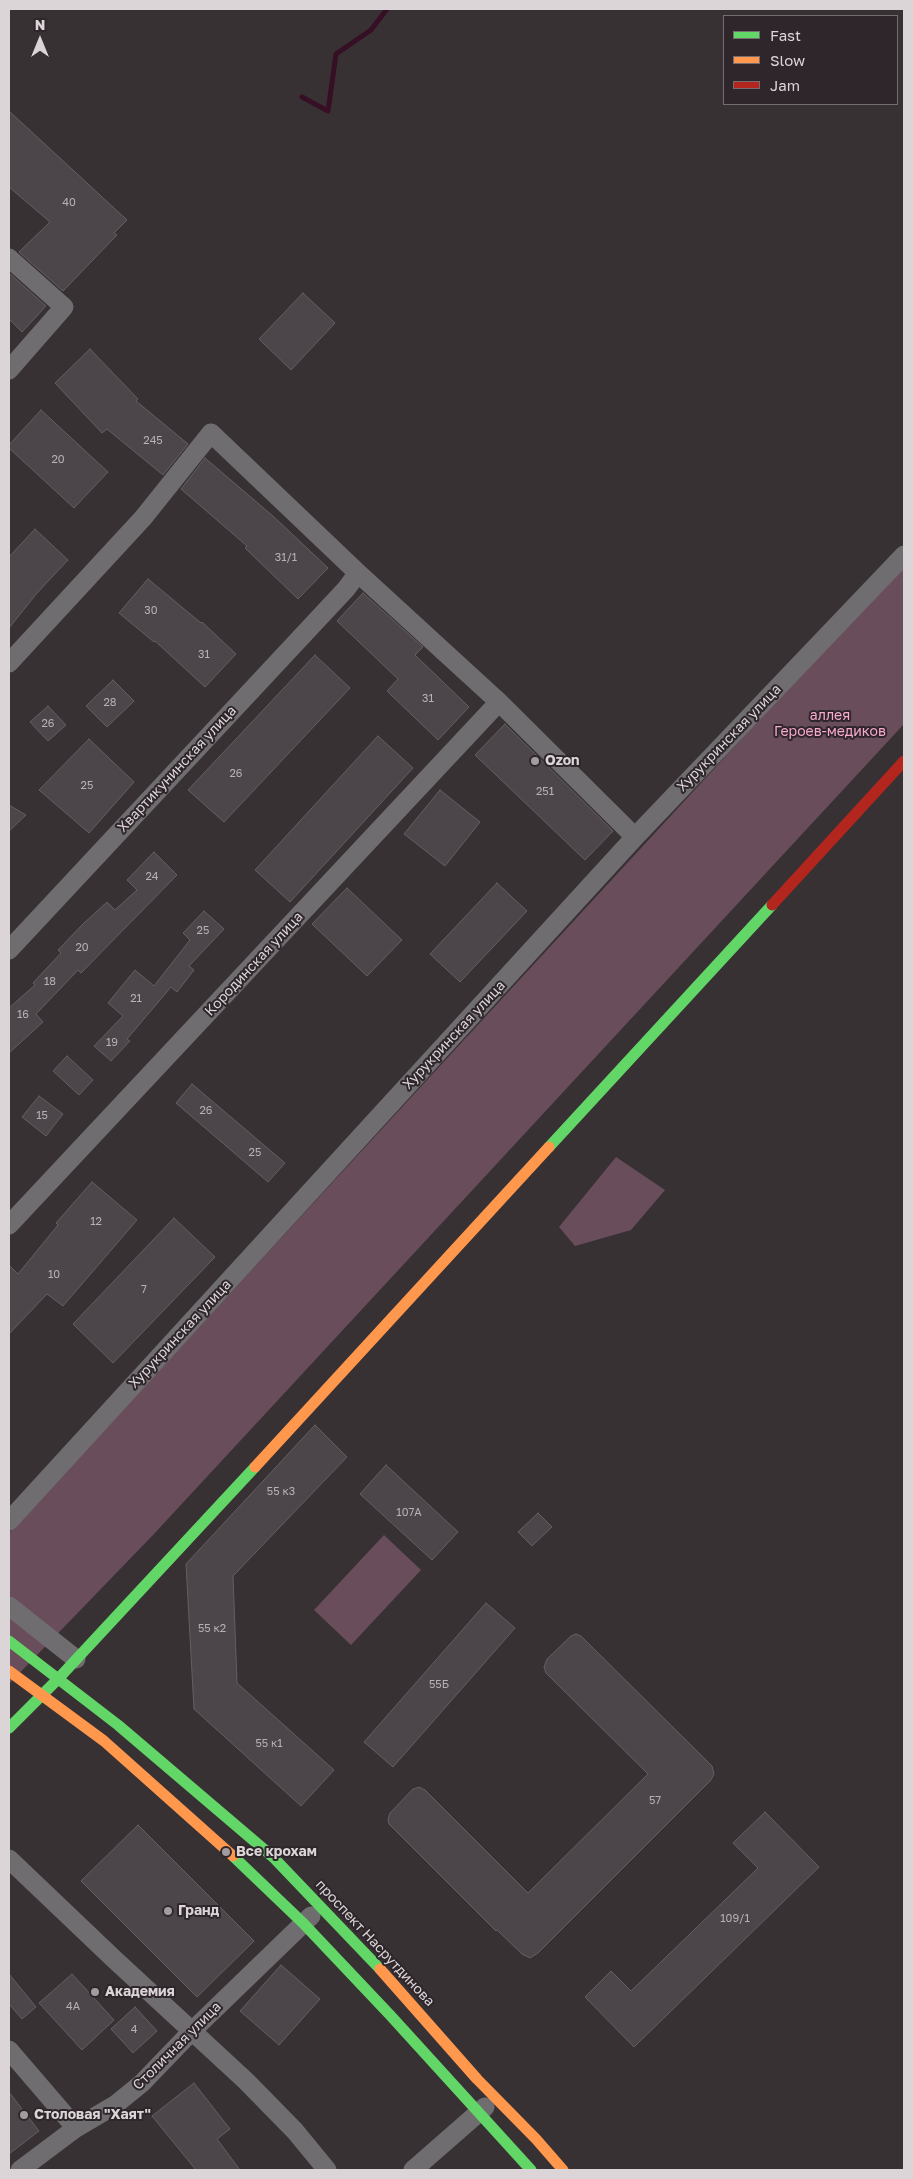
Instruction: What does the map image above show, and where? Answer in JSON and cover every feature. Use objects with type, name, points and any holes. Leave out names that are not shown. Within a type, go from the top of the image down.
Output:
[{"type":"main road","points":[[9,1728],[58,1679],[904,761]]},
{"type":"main road","name":"проспект Насрутдинова","points":[[9,1641],[118,1725],[273,1857],[407,1998],[494,2097],[536,2139],[563,2170]]},
{"type":"main road","points":[[9,1671],[40,1696],[104,1741],[254,1875],[303,1923],[390,2015],[478,2114],[531,2170]]},
{"type":"street","points":[[9,258],[64,307],[9,370]]},
{"type":"street","points":[[9,663],[143,518],[211,433],[358,573],[499,702],[635,837]]},
{"type":"street","name":"Хурукринская улица","points":[[9,1521],[635,837],[904,555]]},
{"type":"street","name":"Хвартикунинская улица","points":[[9,950],[346,589],[358,573]]},
{"type":"street","name":"Кородинская улица","points":[[9,1225],[499,702]]},
{"type":"street","points":[[9,1606],[76,1659]]},
{"type":"street","points":[[9,1859],[246,2081],[295,2131],[327,2170]]},
{"type":"street","name":"Столичная улица","points":[[20,2170],[76,2128],[115,2105],[142,2083],[192,2031],[303,1923],[322,1907]]},
{"type":"street","points":[[9,2050],[76,2128]]},
{"type":"street","points":[[413,2170],[478,2114],[494,2097]]},
{"type":"green space","name":"аллея Героев-медиков","points":[[904,563],[904,724],[153,1535],[9,1684],[9,1533]]},
{"type":"green space","points":[[616,1157],[665,1190],[631,1230],[575,1246],[559,1227]]},
{"type":"green space","points":[[384,1535],[421,1570],[351,1645],[314,1610]]},
{"type":"building","points":[[9,111],[127,220],[114,233],[117,235],[63,291],[19,252],[50,222],[9,187]]},
{"type":"building","points":[[9,273],[46,306],[22,332],[9,319]]},
{"type":"building","points":[[303,293],[335,323],[291,370],[259,339]]},
{"type":"building","points":[[90,349],[138,399],[136,401],[188,444],[163,475],[107,429],[102,433],[55,383]]},
{"type":"building","points":[[41,410],[108,472],[74,508],[9,448],[9,445]]},
{"type":"building","points":[[205,458],[274,517],[328,568],[298,599],[245,548],[247,546],[181,489]]},
{"type":"building","points":[[35,529],[68,560],[37,593],[9,628],[9,557]]},
{"type":"building","points":[[148,579],[202,622],[236,654],[205,687],[155,641],[119,613]]},
{"type":"building","points":[[363,593],[423,647],[415,655],[469,707],[438,740],[387,691],[398,679],[337,621]]},
{"type":"building","points":[[315,655],[350,688],[224,822],[188,790]]},
{"type":"building","points":[[113,680],[134,701],[107,727],[86,706]]},
{"type":"building","points":[[48,706],[66,725],[48,741],[30,722]]},
{"type":"building","points":[[505,724],[613,831],[585,860],[475,755]]},
{"type":"building","points":[[378,736],[413,768],[290,902],[255,870]]},
{"type":"building","points":[[89,739],[134,782],[89,833],[39,790]]},
{"type":"building","points":[[440,790],[480,822],[445,866],[404,834]]},
{"type":"building","points":[[9,805],[26,815],[9,831]]},
{"type":"building","points":[[154,852],[177,875],[81,973],[78,970],[36,1014],[43,1022],[9,1053],[9,1008],[35,985],[33,983],[61,953],[58,950],[83,924],[107,902],[115,910],[137,890],[127,880]]},
{"type":"building","points":[[497,883],[527,911],[460,982],[430,954]]},
{"type":"building","points":[[347,888],[402,940],[367,976],[312,924]]},
{"type":"building","points":[[204,911],[224,929],[189,966],[194,970],[177,992],[171,987],[127,1039],[130,1041],[111,1061],[94,1046],[123,1016],[108,1003],[135,970],[154,986],[190,940],[183,933]]},
{"type":"building","points":[[67,1056],[93,1080],[79,1095],[53,1071]]},
{"type":"building","points":[[192,1084],[285,1163],[268,1182],[176,1103]]},
{"type":"building","points":[[39,1096],[63,1114],[46,1136],[22,1117]]},
{"type":"building","points":[[92,1182],[137,1220],[63,1306],[47,1294],[9,1334],[9,1265],[18,1274],[58,1225],[56,1223]]},
{"type":"building","points":[[174,1218],[215,1257],[113,1363],[73,1324]]},
{"type":"building","points":[[315,1425],[347,1457],[233,1576],[237,1683],[334,1770],[301,1806],[194,1709],[186,1564]]},
{"type":"building","points":[[386,1465],[458,1532],[432,1560],[360,1494]]},
{"type":"building","points":[[538,1513],[552,1527],[532,1546],[518,1532]]},
{"type":"building","points":[[486,1603],[515,1628],[393,1767],[364,1742]]},
{"type":"building","points":[[576,1634],[581,1636],[712,1766],[714,1774],[711,1780],[538,1953],[530,1958],[522,1954],[496,1931],[389,1824],[388,1819],[390,1813],[413,1789],[419,1787],[425,1790],[528,1893],[648,1774],[546,1673],[544,1667],[547,1659],[571,1636]]},
{"type":"building","points":[[765,1812],[819,1867],[634,2047],[585,1997],[611,1971],[631,1991],[758,1868],[733,1843]]},
{"type":"building","points":[[138,1825],[254,1941],[197,1997],[81,1881]]},
{"type":"building","points":[[281,1965],[320,1999],[279,2045],[240,2011]]},
{"type":"building","points":[[9,1974],[36,2007],[22,2019],[9,2004]]},
{"type":"building","points":[[72,1974],[114,2020],[82,2050],[39,2003]]},
{"type":"building","points":[[135,2007],[157,2031],[133,2053],[111,2029]]},
{"type":"building","points":[[194,2083],[230,2129],[217,2139],[240,2170],[196,2170],[152,2116]]},
{"type":"building","points":[[9,2092],[39,2131],[9,2154]]},
{"type":"waterway","points":[[302,97],[328,111],[336,54],[371,30],[387,9]]},
{"type":"traffic: fast","points":[[549,1147],[772,905]]},
{"type":"traffic: fast","points":[[9,1728],[58,1679],[255,1467]]},
{"type":"traffic: fast","points":[[9,1641],[118,1725],[273,1857],[380,1969]]},
{"type":"traffic: fast","points":[[233,1856],[303,1923],[390,2015],[531,2170]]},
{"type":"traffic: slow","points":[[255,1467],[549,1147]]},
{"type":"traffic: slow","points":[[9,1671],[104,1741],[233,1856]]},
{"type":"traffic: slow","points":[[380,1969],[477,2079],[536,2139],[563,2170]]},
{"type":"traffic: jam","points":[[772,905],[904,761]]},
{"type":"place","name":"Ozon","points":[[535,761]]},
{"type":"place","name":"Все крохам","points":[[226,1852]]},
{"type":"place","name":"Гранд","points":[[168,1911]]},
{"type":"place","name":"Академия","points":[[95,1992]]},
{"type":"place","name":"Столовая \"Хаят\"","points":[[24,2115]]}]
